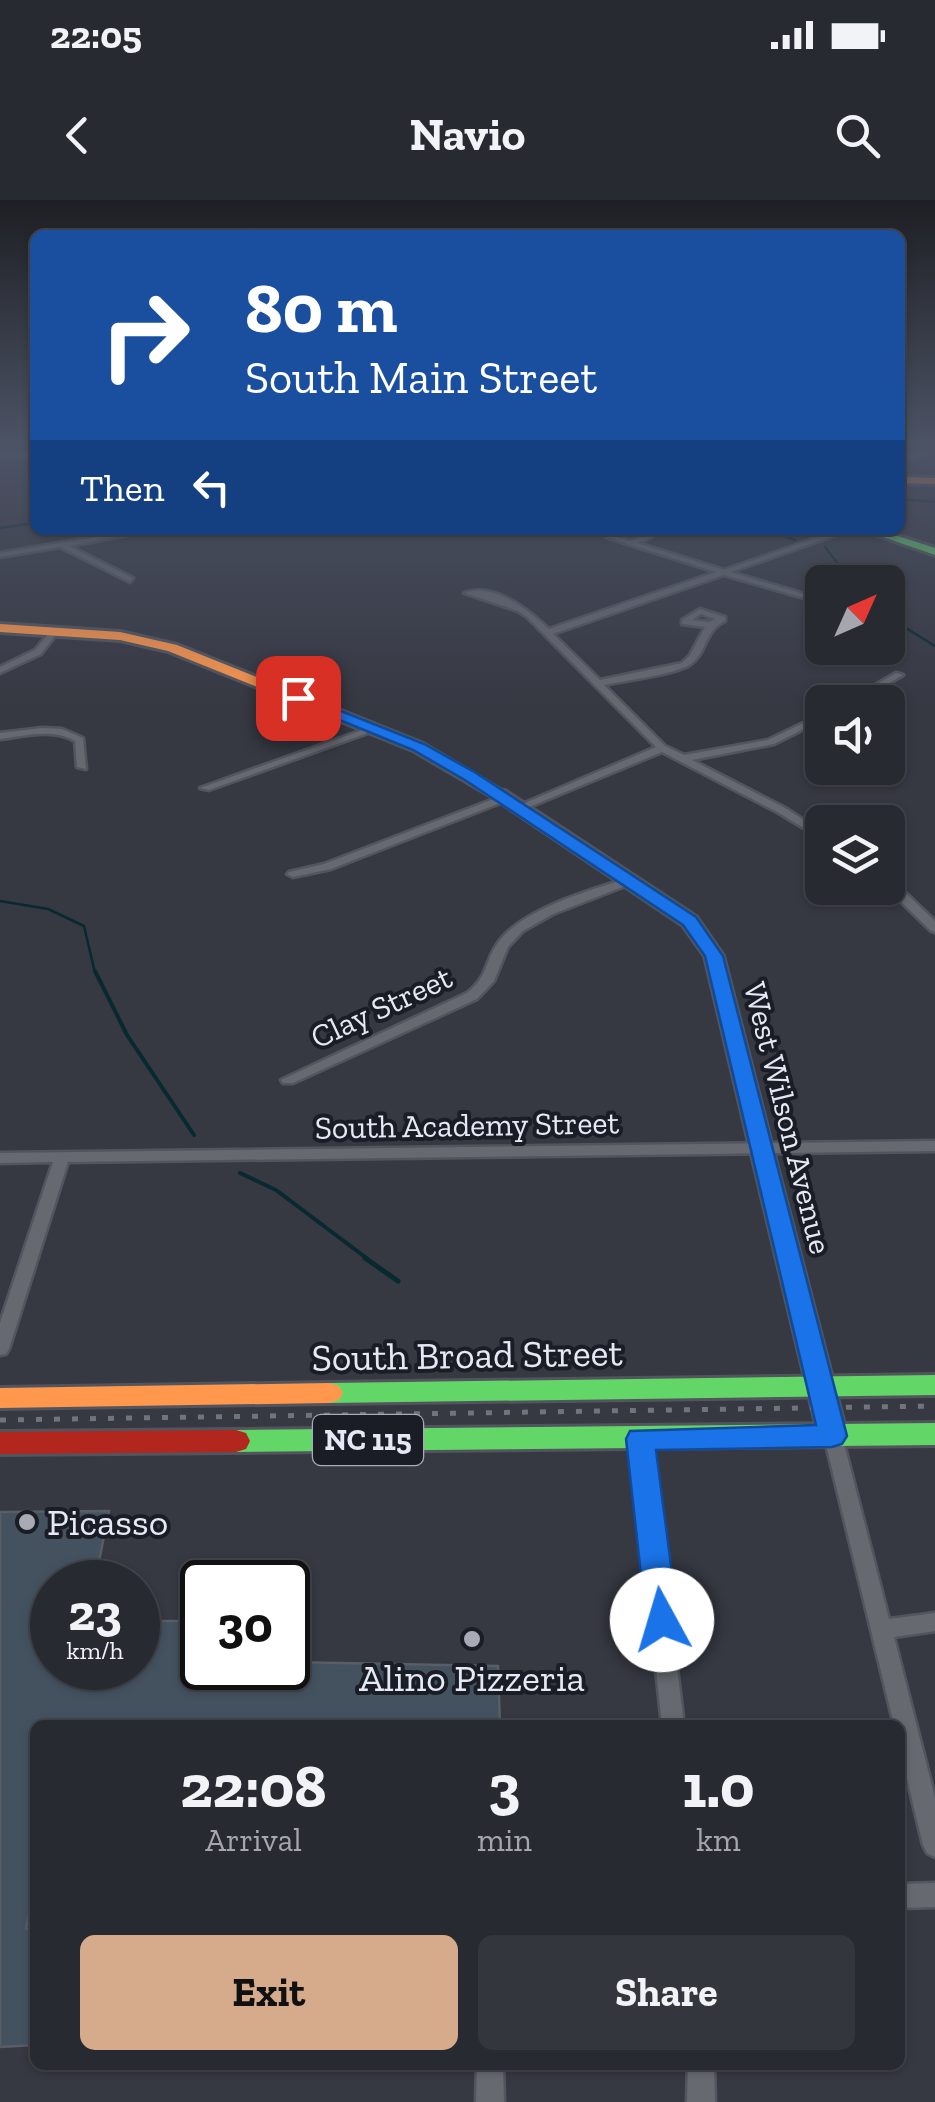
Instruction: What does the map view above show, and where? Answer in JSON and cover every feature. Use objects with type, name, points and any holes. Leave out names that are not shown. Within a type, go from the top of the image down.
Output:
[{"type":"street","points":[[0,555],[121,535]]},
{"type":"street","points":[[547,633],[832,535]]},
{"type":"street","points":[[883,535],[935,552]]},
{"type":"street","points":[[631,543],[800,596]]},
{"type":"street","points":[[62,545],[130,580]]},
{"type":"street","points":[[520,608],[468,593],[483,592],[520,608],[600,682],[662,748],[805,825]]},
{"type":"street","points":[[600,682],[685,665],[710,625]]},
{"type":"street","name":"West Wilson Avenue","points":[[0,628],[120,636],[172,648],[374,728],[448,763],[690,921],[714,956],[832,1436]]},
{"type":"street","points":[[0,670],[38,652],[54,631]]},
{"type":"street","points":[[882,685],[899,676]]},
{"type":"street","points":[[680,758],[772,742],[805,726]]},
{"type":"street","points":[[204,788],[374,728]]},
{"type":"street","points":[[0,736],[52,731],[71,734],[80,740],[82,767]]},
{"type":"street","points":[[294,874],[327,867],[662,748]]},
{"type":"street","name":"Clay Street","points":[[288,1080],[472,996],[491,981],[498,952],[519,928],[630,881]]},
{"type":"street","points":[[905,899],[935,928]]},
{"type":"street","name":"South Academy Street","points":[[0,1158],[935,1146]]},
{"type":"street","points":[[0,1349],[62,1158]]},
{"type":"street","name":"South Broad Street","points":[[0,1398],[935,1385]]},
{"type":"street","name":"NC 115","points":[[0,1443],[935,1434]]},
{"type":"street","points":[[832,1436],[882,1629],[925,1765],[935,1845]]},
{"type":"street","points":[[640,1439],[673,1720]]},
{"type":"street","points":[[882,1629],[935,1622]]},
{"type":"street","points":[[905,1896],[935,1896]]},
{"type":"street","points":[[490,2070],[490,2102]]},
{"type":"street","points":[[700,2070],[702,2102]]},
{"type":"building","points":[[109,1511],[99,1560],[30,1560],[30,1690],[160,1690],[160,1621],[180,1621],[180,1690],[310,1690],[310,1662],[498,1666],[500,1720],[30,1720],[30,1909],[26,1929],[30,1929],[30,2045],[0,2047],[0,1512]]},
{"type":"waterway","points":[[782,535],[795,540]]},
{"type":"waterway","points":[[825,547],[839,565]]},
{"type":"waterway","points":[[905,627],[935,646]]},
{"type":"waterway","points":[[0,901],[48,909],[84,926],[95,973]]},
{"type":"waterway","points":[[95,971],[127,1035],[194,1135]]},
{"type":"waterway","points":[[240,1173],[276,1190],[369,1260]]},
{"type":"waterway","points":[[365,1258],[398,1281]]},
{"type":"railway","points":[[0,1420],[935,1406]]},
{"type":"traffic: fast","points":[[883,535],[935,552]]},
{"type":"traffic: fast","points":[[329,1393],[935,1385]]},
{"type":"traffic: fast","points":[[236,1441],[935,1434]]},
{"type":"traffic: slow","points":[[0,628],[120,636],[172,648],[418,747],[499,794]]},
{"type":"traffic: slow","points":[[765,1163],[833,1436]]},
{"type":"traffic: slow","points":[[0,1398],[329,1393]]},
{"type":"traffic: jam","points":[[499,794],[690,921],[714,956],[765,1163]]},
{"type":"traffic: jam","points":[[0,1443],[236,1441]]},
{"type":"place","name":"Picasso","points":[[27,1522]]},
{"type":"place","name":"Alino Pizzeria","points":[[472,1639]]},
{"type":"route","points":[[298,698],[418,747],[470,776],[690,921],[714,956],[832,1436],[640,1439],[662,1620]]}]
